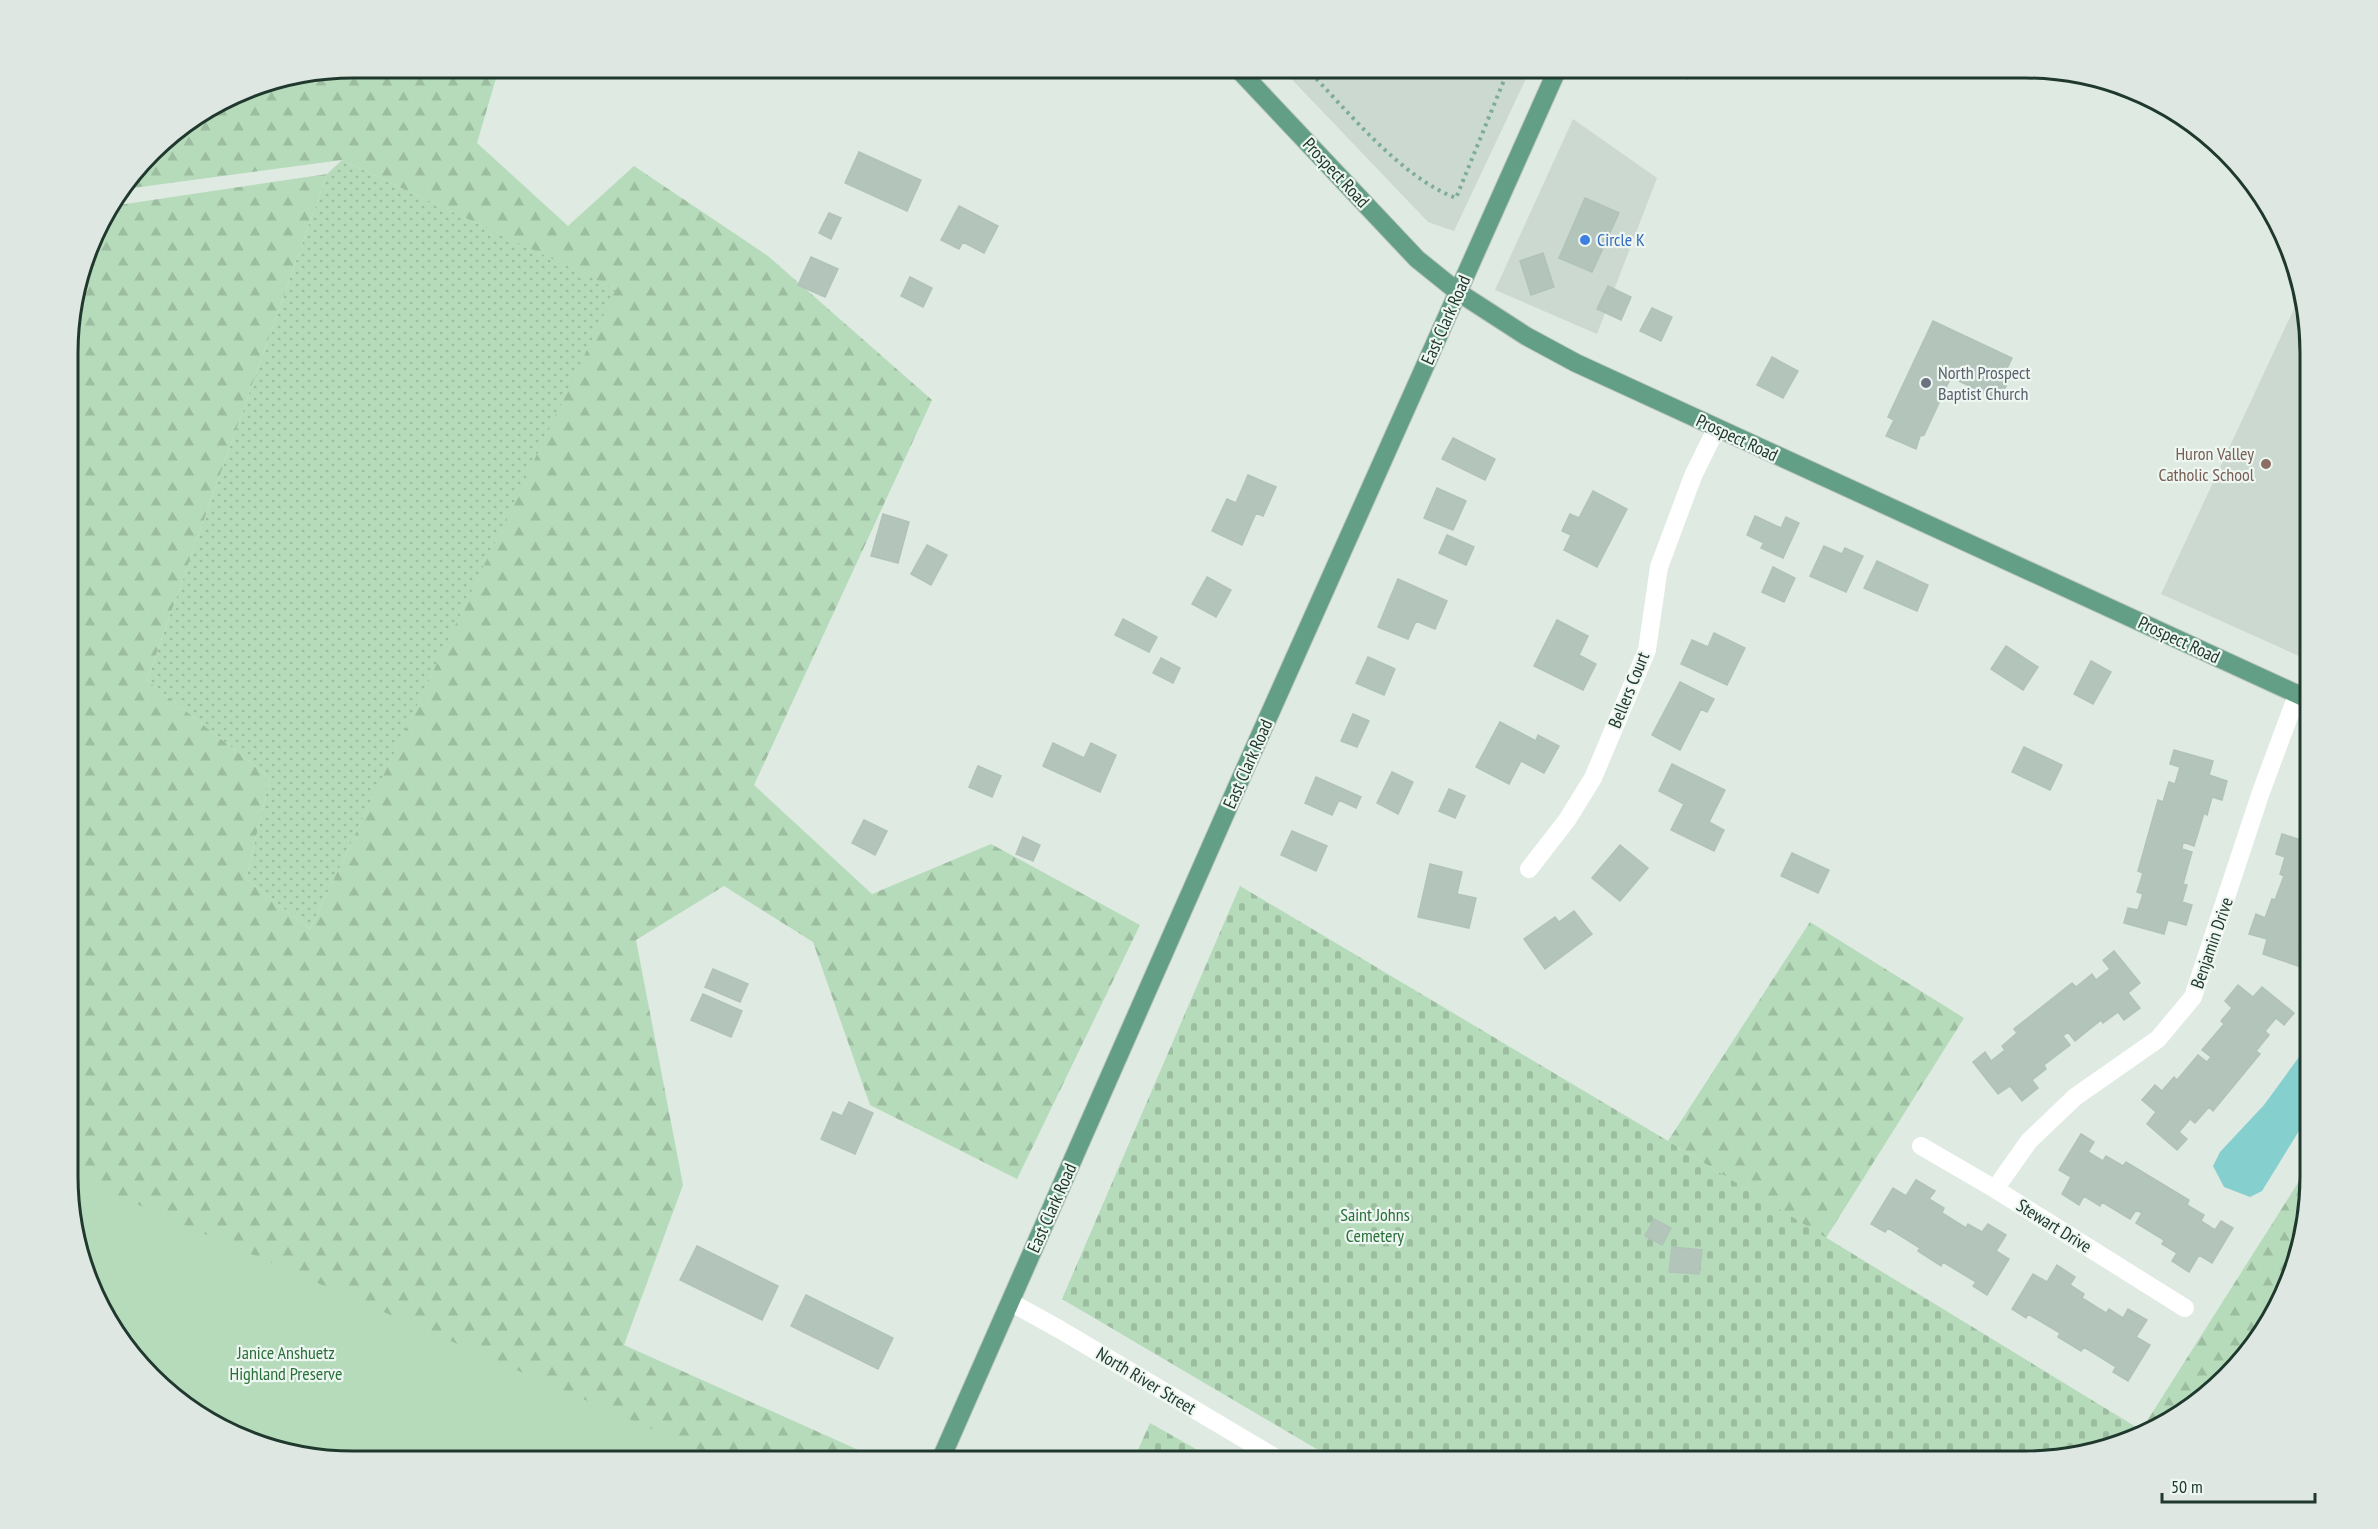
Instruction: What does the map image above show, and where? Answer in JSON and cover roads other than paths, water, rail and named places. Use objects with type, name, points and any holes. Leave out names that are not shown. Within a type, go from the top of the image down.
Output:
[{"type":"main road","name":"Prospect Road","points":[[1246,78],[1417,258],[1458,292],[1526,336],[1576,363],[1716,429],[2300,696]]},
{"type":"main road","name":"East Clark Road","points":[[944,1451],[1554,78]]},
{"type":"street","name":"Bellers Court","points":[[1529,869],[1567,820],[1593,778],[1647,650],[1659,567],[1693,476],[1716,429]]},
{"type":"street","name":"Benjamin Drive","points":[[1995,1189],[2029,1141],[2075,1097],[2158,1039],[2193,997],[2261,792],[2300,707]]},
{"type":"street","name":"Stewart Drive","points":[[1922,1146],[2185,1308]]},
{"type":"street","name":"North River Street","points":[[1010,1302],[1264,1451]]},
{"type":"water","points":[[2300,1056],[2300,1129],[2262,1191],[2250,1197],[2224,1187],[2213,1166],[2220,1152],[2264,1105]]},
{"type":"place","name":"Circle K","points":[[1585,240]]},
{"type":"place","name":"North Prospect Baptist Church","points":[[1926,383]]},
{"type":"place","name":"Huron Valley Catholic School","points":[[2266,464]]},
{"type":"park label","name":"Saint Johns Cemetery","points":[[1375,1225]]},
{"type":"park label","name":"Janice Anshuetz Highland Preserve","points":[[286,1363]]}]
